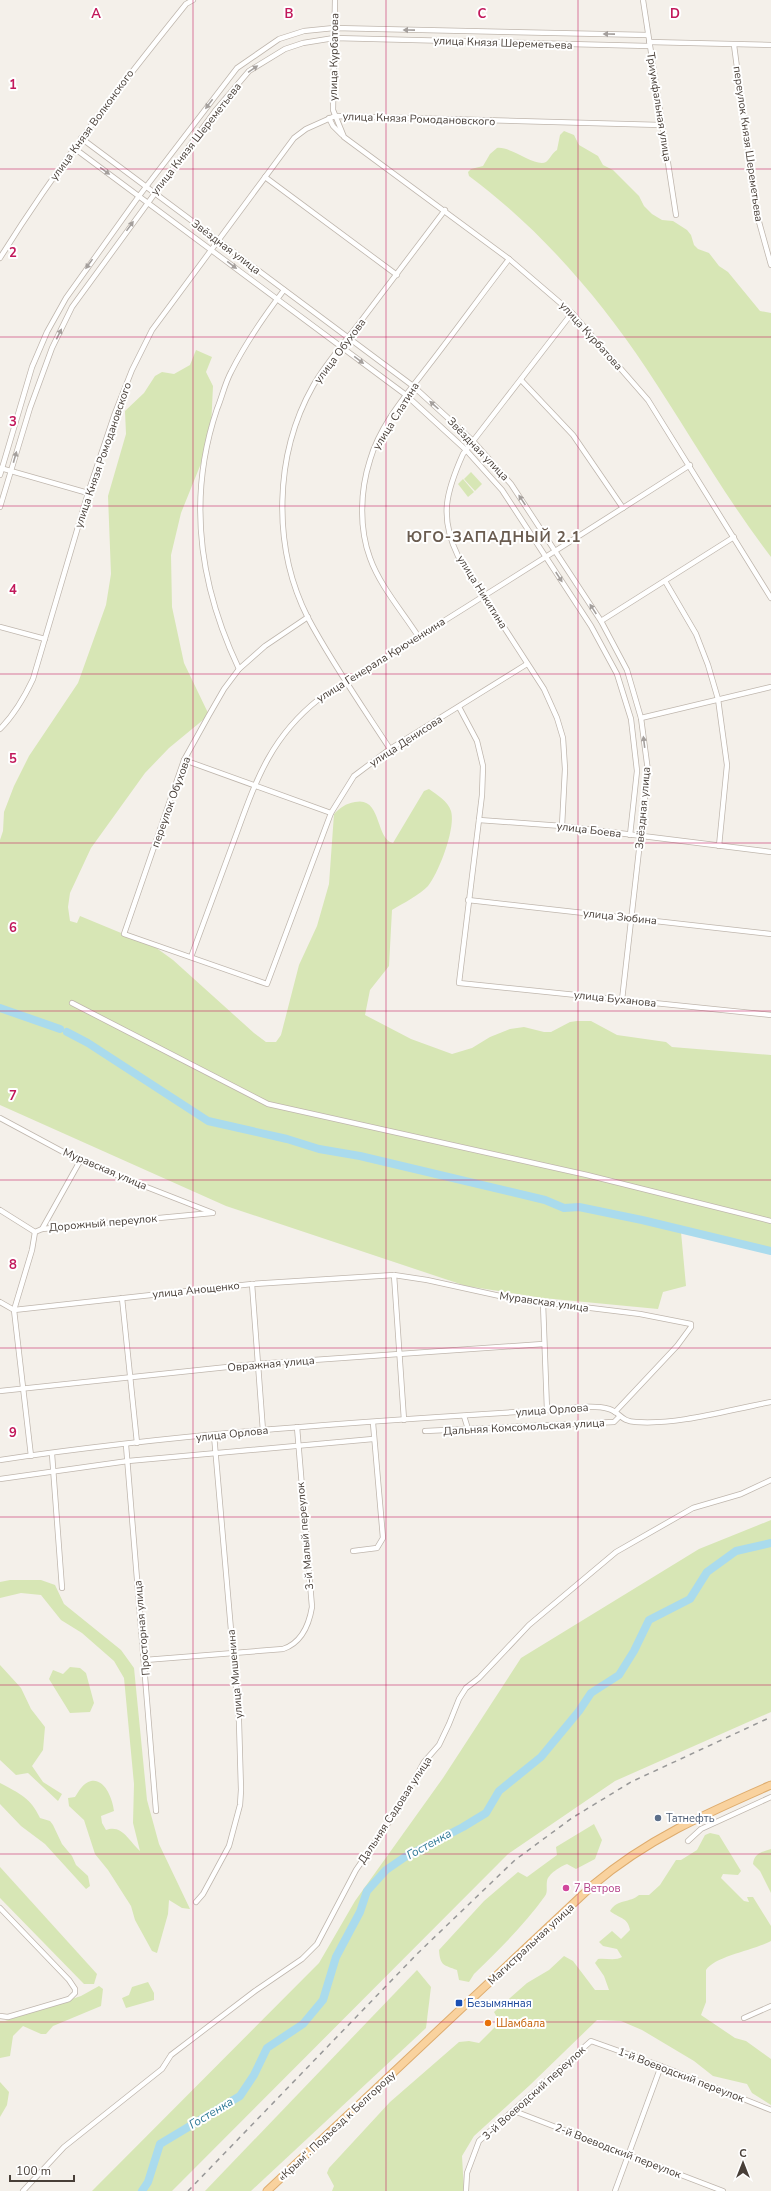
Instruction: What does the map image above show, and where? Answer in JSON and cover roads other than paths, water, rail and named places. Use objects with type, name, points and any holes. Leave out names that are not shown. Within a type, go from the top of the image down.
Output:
[{"type":"main road","name":"Магистральная улица","points":[[406,2061],[604,1876],[645,1845],[704,1815],[771,1785]]},
{"type":"main road","name":"«Крым“. Подъезд к Белгороду","points":[[267,2191],[406,2061]]},
{"type":"street","name":"улица Князя Волконского","points":[[0,258],[28,213],[130,72],[186,4],[193,0]]},
{"type":"street","name":"улица Курбатова","points":[[335,0],[333,99],[335,116],[344,137]]},
{"type":"street","name":"Триумфальная улица","points":[[643,0],[661,125],[676,214]]},
{"type":"street","name":"улица Князя Шереметьева","points":[[0,476],[32,367],[47,332],[66,298],[139,196],[236,68],[280,39],[304,31],[334,28],[648,35]]},
{"type":"street","name":"улица Князя Шереметьева","points":[[0,507],[30,408],[49,356],[72,307],[154,192],[215,111],[250,71],[285,49],[303,43],[334,38],[771,45]]},
{"type":"street","name":"переулок Князя Шереметьева","points":[[734,45],[756,211],[771,265]]},
{"type":"street","name":"улица Князя Ромодановского","points":[[0,729],[12,717],[24,698],[33,679],[88,493],[115,413],[152,330],[294,138],[306,129],[335,116],[661,125]]},
{"type":"street","name":"улица Курбатова","points":[[329,118],[333,126],[344,137],[445,210],[509,259],[572,313],[648,400],[690,465],[771,598]]},
{"type":"street","name":"Звёздная улица","points":[[81,138],[413,386],[473,440],[511,484],[600,621],[627,670],[641,718],[648,771],[622,1000]]},
{"type":"street","name":"Звёздная улица","points":[[74,148],[406,395],[466,450],[502,490],[546,556],[602,647],[616,674],[630,714],[637,771],[630,835]]},
{"type":"street","points":[[265,177],[397,275]]},
{"type":"street","name":"улица Обухова","points":[[390,749],[346,681],[308,617],[294,582],[282,522],[282,496],[286,457],[296,426],[313,386],[445,210]]},
{"type":"street","name":"улица Слатина","points":[[418,636],[382,581],[370,559],[364,534],[362,507],[364,488],[370,460],[378,440],[406,395],[509,259]]},
{"type":"street","points":[[239,669],[225,640],[202,554],[199,513],[204,456],[211,428],[230,373],[284,290]]},
{"type":"street","name":"улица Никитина","points":[[562,826],[566,769],[563,738],[544,689],[458,556],[447,532],[446,518],[449,494],[454,474],[466,450],[572,313]]},
{"type":"street","points":[[521,380],[573,435],[624,508]]},
{"type":"street","name":"улица Генерала Крюченкина","points":[[191,957],[255,785],[268,755],[286,730],[304,711],[319,698],[484,597],[555,550],[624,508],[690,465]]},
{"type":"street","points":[[1,469],[88,493]]},
{"type":"street","points":[[600,621],[734,537]]},
{"type":"street","points":[[665,581],[696,634],[708,665],[718,699],[727,765],[719,846]]},
{"type":"street","name":"переулок Обухова","points":[[191,957],[124,934],[184,760],[224,689],[239,669],[265,646],[308,617]]},
{"type":"street","points":[[0,627],[45,639]]},
{"type":"street","name":"улица Денисова","points":[[191,957],[267,984],[331,813],[354,776],[390,749],[527,664]]},
{"type":"street","points":[[641,718],[771,687]]},
{"type":"street","points":[[459,707],[477,741],[483,766],[479,820],[468,900]]},
{"type":"street","points":[[184,760],[331,813]]},
{"type":"street","name":"улица Боева","points":[[479,820],[562,826],[771,852]]},
{"type":"street","name":"улица Зюбина","points":[[468,900],[771,934]]},
{"type":"street","name":"улица Буханова","points":[[468,900],[459,983],[771,1015]]},
{"type":"street","points":[[72,1003],[268,1104],[587,1175],[771,1221]]},
{"type":"street","name":"Муравская улица","points":[[0,1118],[80,1161],[213,1213]]},
{"type":"street","points":[[42,1229],[80,1161]]},
{"type":"street","name":"Дорожный переулок","points":[[0,1210],[35,1232],[42,1229],[213,1213]]},
{"type":"street","points":[[31,1456],[14,1310],[32,1250],[35,1232]]},
{"type":"street","points":[[394,1275],[404,1420]]},
{"type":"street","name":"Муравская улица","points":[[394,1275],[543,1303],[640,1314],[688,1323],[691,1327],[677,1346],[615,1412]]},
{"type":"street","name":"улица Анощенко","points":[[14,1310],[252,1284],[394,1275]]},
{"type":"street","points":[[252,1284],[256,1364],[263,1431]]},
{"type":"street","points":[[122,1298],[137,1443]]},
{"type":"street","points":[[0,1302],[14,1310]]},
{"type":"street","points":[[543,1303],[543,1344],[547,1410]]},
{"type":"street","name":"Овражная улица","points":[[0,1391],[256,1364],[543,1344]]},
{"type":"street","points":[[615,1412],[628,1422],[660,1422],[678,1420],[771,1402]]},
{"type":"street","name":"улица Орлова","points":[[0,1460],[137,1443],[298,1427],[599,1407],[615,1412]]},
{"type":"street","points":[[464,1416],[468,1429]]},
{"type":"street","name":"Дальняя Комсомольская улица","points":[[426,1431],[614,1422],[619,1416]]},
{"type":"street","points":[[353,1551],[373,1550],[382,1542],[373,1439],[373,1423]]},
{"type":"street","name":"3-й Малый переулок","points":[[232,1654],[283,1649],[297,1642],[308,1620],[312,1607],[298,1445],[298,1427]]},
{"type":"street","name":"улица Мишенина","points":[[196,1902],[203,1894],[225,1856],[240,1805],[240,1744],[214,1435]]},
{"type":"street","name":"улица Орлова","points":[[0,1479],[54,1470],[128,1461],[373,1439]]},
{"type":"street","name":"Просторная улица","points":[[126,1445],[145,1660],[156,1811]]},
{"type":"street","points":[[52,1454],[62,1588]]},
{"type":"street","name":"Дальняя Садовая улица","points":[[23,2191],[64,2147],[162,2069],[171,2055],[255,1991],[302,1959],[317,1944],[356,1870],[400,1806],[424,1762],[439,1745],[449,1724],[458,1699],[466,1688],[479,1678],[534,1620],[616,1552],[693,1508],[741,1494],[771,1480]]},
{"type":"street","points":[[145,1660],[232,1654]]},
{"type":"street","points":[[688,1842],[701,1829],[771,1797]]},
{"type":"street","points":[[0,1908],[69,1980],[75,1989],[75,1993],[69,1999],[8,2017],[0,2016]]},
{"type":"street","points":[[744,2018],[771,2006]]},
{"type":"street","name":"1-й Воеводский переулок","points":[[591,2041],[661,2066],[771,2110]]},
{"type":"street","name":"3-й Воеводский переулок","points":[[466,2191],[467,2173],[479,2141],[591,2041]]},
{"type":"street","points":[[615,2191],[661,2066]]},
{"type":"street","name":"2-й Воеводский переулок","points":[[514,2110],[628,2156],[723,2191]]},
{"type":"waterway","points":[[0,1008],[60,1029]]},
{"type":"waterway","points":[[67,1032],[88,1043],[208,1121],[287,1139],[319,1149],[360,1156],[545,1200],[564,1208],[579,1207],[642,1220],[771,1251]]},
{"type":"waterway","name":"Гостенка","points":[[142,2191],[148,2182],[160,2144],[240,2096],[254,2075],[267,2048],[303,2024],[323,2000],[336,1957],[360,1912],[367,1891],[386,1870],[405,1857],[463,1827],[486,1813],[499,1791],[541,1757],[579,1711],[591,1693],[619,1675],[634,1651],[649,1620],[690,1599],[707,1572],[736,1551],[771,1543]]},
{"type":"railway","points":[[188,2191],[418,1953],[515,1860],[572,1818],[631,1782],[771,1717]]},
{"type":"place","name":"Татнефть","points":[[658,1818]]},
{"type":"place","name":"7 Ветров","points":[[566,1888]]},
{"type":"place","name":"Безымянная","points":[[459,2003]]},
{"type":"place","name":"Шамбала","points":[[488,2023]]},
{"type":"district","name":"ЮГО-ЗАПАДНЫЙ 2.1","points":[[494,537]]}]
